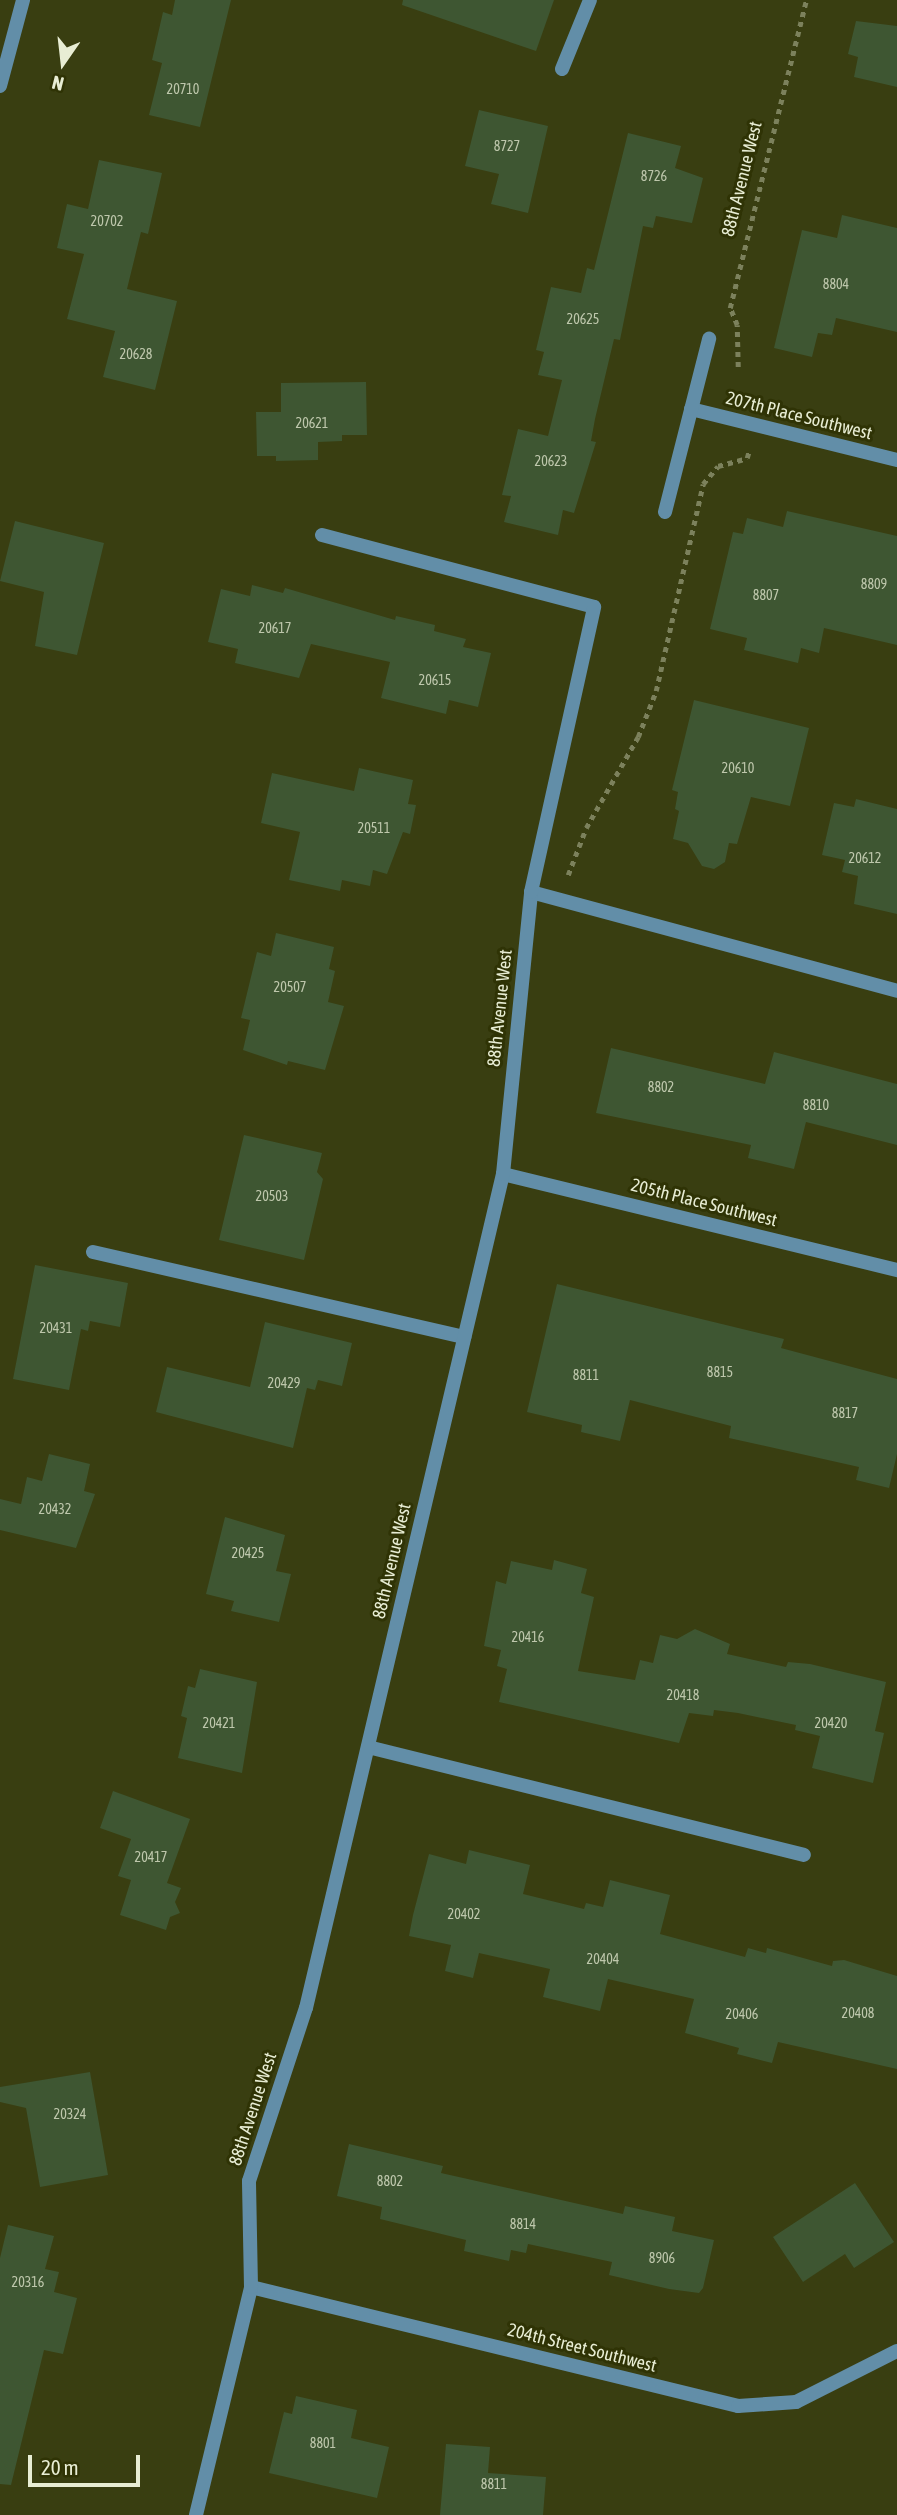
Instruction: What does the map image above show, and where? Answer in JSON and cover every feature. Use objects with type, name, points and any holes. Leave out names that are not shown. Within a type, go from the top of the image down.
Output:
[{"type":"street","points":[[0,86],[23,0]]},
{"type":"street","points":[[562,69],[590,0]]},
{"type":"street","points":[[665,512],[709,339]]},
{"type":"street","name":"207th Place Southwest","points":[[691,410],[897,460]]},
{"type":"street","name":"88th Avenue West","points":[[196,2515],[251,2287],[249,2181],[306,2008],[503,1174],[531,892],[594,607],[322,535]]},
{"type":"street","points":[[531,892],[897,991]]},
{"type":"street","name":"205th Place Southwest","points":[[503,1174],[897,1270]]},
{"type":"street","points":[[93,1252],[464,1337]]},
{"type":"street","points":[[368,1747],[804,1855]]},
{"type":"street","name":"204th Street Southwest","points":[[251,2287],[738,2406],[796,2402],[897,2351]]},
{"type":"path","name":"88th Avenue West","points":[[738,367],[737,325],[730,308],[806,0]]},
{"type":"path","points":[[567,876],[586,828],[638,737],[656,691],[703,484],[718,466],[747,457],[749,452]]},
{"type":"building","points":[[175,0],[231,0],[200,127],[149,115],[162,63],[152,60],[163,12],[172,15]]},
{"type":"building","points":[[403,0],[554,0],[536,51],[402,5]]},
{"type":"building","points":[[856,21],[897,26],[897,87],[854,77],[858,57],[848,54]]},
{"type":"building","points":[[479,110],[548,126],[528,213],[491,204],[499,174],[465,166]]},
{"type":"building","points":[[628,133],[681,146],[675,168],[703,178],[692,223],[656,216],[653,228],[643,226],[620,340],[614,339],[595,419],[591,441],[596,442],[574,513],[563,510],[558,535],[504,522],[511,496],[502,495],[518,429],[548,436],[562,380],[538,375],[544,352],[536,350],[551,287],[581,293],[587,268],[594,270]]},
{"type":"building","points":[[99,160],[162,173],[148,234],[141,232],[127,289],[177,301],[155,390],[103,377],[115,331],[67,319],[84,254],[57,248],[67,204],[88,209]]},
{"type":"building","points":[[842,215],[897,228],[897,332],[836,318],[832,335],[818,333],[812,357],[774,348],[802,230],[837,238]]},
{"type":"building","points":[[366,382],[367,435],[342,435],[342,441],[318,442],[318,460],[276,461],[276,456],[257,456],[256,412],[281,412],[281,383]]},
{"type":"building","points":[[787,511],[897,536],[897,645],[824,628],[819,653],[801,648],[798,663],[744,650],[747,638],[710,629],[733,532],[743,534],[747,518],[783,527]]},
{"type":"building","points":[[15,521],[104,543],[77,655],[35,646],[44,592],[0,581]]},
{"type":"building","points":[[252,585],[283,593],[285,588],[395,620],[396,616],[435,625],[434,631],[466,639],[463,647],[491,653],[478,707],[449,700],[446,714],[381,698],[390,662],[311,644],[299,678],[235,663],[238,649],[208,642],[221,589],[250,596]]},
{"type":"building","points":[[694,700],[809,728],[790,806],[751,797],[737,844],[729,843],[725,862],[714,869],[702,866],[688,843],[673,839],[679,811],[675,809],[678,792],[672,790]]},
{"type":"building","points":[[359,768],[413,780],[408,804],[416,805],[410,834],[403,832],[387,874],[373,870],[370,886],[342,880],[340,891],[289,880],[300,832],[261,823],[272,773],[354,791]]},
{"type":"building","points":[[856,799],[897,809],[897,914],[854,904],[858,876],[842,872],[845,860],[822,855],[834,803],[854,807]]},
{"type":"building","points":[[276,933],[334,947],[329,969],[335,971],[328,1002],[344,1006],[325,1070],[288,1061],[287,1065],[243,1050],[250,1020],[241,1018],[257,952],[271,956]]},
{"type":"building","points":[[611,1048],[765,1084],[774,1052],[897,1084],[897,1145],[806,1122],[794,1169],[748,1158],[751,1145],[596,1113]]},
{"type":"building","points":[[244,1135],[322,1153],[317,1172],[323,1179],[304,1260],[219,1240]]},
{"type":"building","points":[[35,1265],[128,1283],[120,1327],[90,1321],[88,1331],[81,1329],[69,1390],[13,1379]]},
{"type":"building","points":[[557,1284],[784,1339],[781,1348],[897,1379],[897,1454],[889,1488],[856,1480],[859,1467],[729,1438],[731,1426],[630,1400],[620,1441],[581,1432],[582,1425],[527,1412]]},
{"type":"building","points":[[265,1322],[352,1343],[342,1386],[318,1380],[315,1390],[307,1388],[293,1448],[156,1412],[167,1367],[250,1387]]},
{"type":"building","points":[[49,1454],[90,1464],[84,1491],[95,1494],[76,1548],[0,1530],[0,1499],[21,1504],[27,1477],[42,1481]]},
{"type":"building","points":[[225,1517],[285,1535],[276,1571],[291,1574],[279,1622],[231,1611],[234,1601],[206,1594]]},
{"type":"building","points":[[554,1560],[587,1569],[581,1593],[594,1597],[578,1671],[635,1680],[640,1660],[653,1663],[660,1635],[677,1639],[695,1629],[730,1644],[727,1654],[786,1667],[788,1662],[810,1664],[886,1682],[875,1731],[884,1733],[873,1783],[812,1768],[820,1736],[795,1730],[796,1725],[714,1710],[713,1716],[689,1713],[679,1743],[499,1702],[507,1669],[497,1666],[501,1650],[484,1646],[496,1581],[506,1584],[511,1561],[552,1570]]},
{"type":"building","points":[[200,1669],[257,1682],[242,1773],[178,1758],[187,1718],[181,1716],[188,1686],[195,1688]]},
{"type":"building","points":[[113,1791],[190,1819],[167,1883],[181,1888],[175,1902],[180,1913],[170,1917],[166,1930],[120,1915],[131,1880],[118,1876],[131,1839],[100,1828]]},
{"type":"building","points":[[469,1850],[530,1865],[523,1894],[584,1909],[586,1903],[603,1907],[610,1880],[670,1895],[660,1934],[745,1957],[748,1948],[766,1953],[767,1948],[832,1966],[833,1961],[844,1960],[897,1976],[897,2069],[778,2042],[772,2063],[737,2054],[739,2048],[685,2033],[694,1999],[608,1979],[600,2011],[543,1997],[550,1969],[479,1953],[473,1978],[445,1971],[451,1945],[409,1936],[413,1915],[429,1854],[466,1864]]},
{"type":"building","points":[[90,2072],[108,2175],[40,2187],[26,2108],[0,2102],[0,2087]]},
{"type":"building","points":[[349,2144],[443,2166],[441,2173],[623,2214],[625,2206],[675,2217],[672,2231],[714,2240],[703,2288],[699,2293],[669,2289],[609,2275],[612,2262],[528,2244],[526,2253],[511,2250],[509,2261],[464,2251],[466,2240],[380,2219],[382,2207],[337,2196]]},
{"type":"building","points":[[855,2183],[894,2242],[854,2268],[845,2254],[803,2282],[773,2237]]},
{"type":"building","points":[[8,2225],[54,2236],[45,2269],[59,2272],[54,2292],[77,2298],[63,2354],[44,2350],[11,2485],[0,2484],[0,2258]]},
{"type":"building","points":[[296,2396],[357,2410],[351,2438],[389,2447],[377,2498],[269,2473],[284,2412],[292,2414]]},
{"type":"building","points":[[446,2444],[490,2447],[488,2473],[546,2477],[543,2515],[440,2515]]}]
